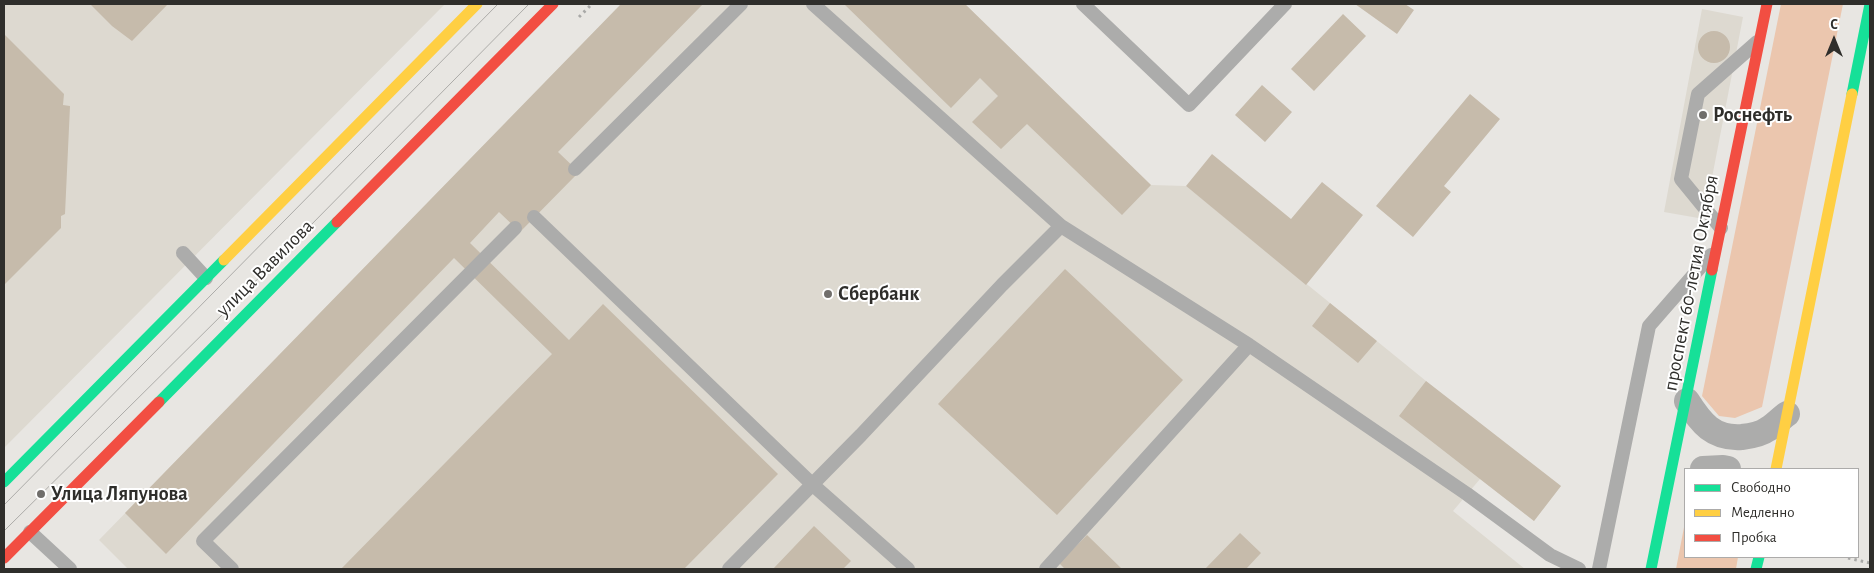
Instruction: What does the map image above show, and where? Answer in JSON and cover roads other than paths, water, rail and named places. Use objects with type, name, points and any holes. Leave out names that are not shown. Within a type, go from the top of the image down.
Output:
[{"type":"main road","name":"улица Вавилова","points":[[4,482],[477,4]]},
{"type":"main road","name":"улица Вавилова","points":[[4,558],[553,4]]},
{"type":"main road","name":"проспект 60-летия Октября","points":[[1651,569],[1676,481],[1686,400],[1767,4]]},
{"type":"main road","points":[[1776,468],[1868,22],[1870,4]]},
{"type":"street","points":[[1686,400],[1698,418],[1713,432],[1730,438],[1750,436],[1768,429],[1787,414]]},
{"type":"lane","points":[[576,168],[741,4]]},
{"type":"lane","points":[[813,4],[1061,226],[1249,345],[1467,494],[1550,555],[1579,569]]},
{"type":"lane","points":[[1083,4],[1188,105],[1285,4]]},
{"type":"lane","points":[[1722,229],[1681,179],[1698,94],[1760,40]]},
{"type":"lane","points":[[534,217],[813,485],[908,569]]},
{"type":"lane","points":[[729,569],[813,485],[1002,285],[1061,226]]},
{"type":"lane","points":[[232,569],[203,541],[516,228]]},
{"type":"lane","points":[[1599,569],[1649,326],[1718,247]]},
{"type":"lane","points":[[183,253],[206,278]]},
{"type":"lane","points":[[1046,569],[1249,345]]},
{"type":"lane","points":[[30,532],[70,569]]},
{"type":"tram line","points":[[4,505],[498,4]]},
{"type":"tram line","points":[[4,531],[233,304],[529,4]]},
{"type":"place","name":"Роснефть","points":[[1703,115]]},
{"type":"place","name":"Сбербанк","points":[[828,294]]},
{"type":"place","name":"Улица Ляпунова","points":[[41,494]]}]
